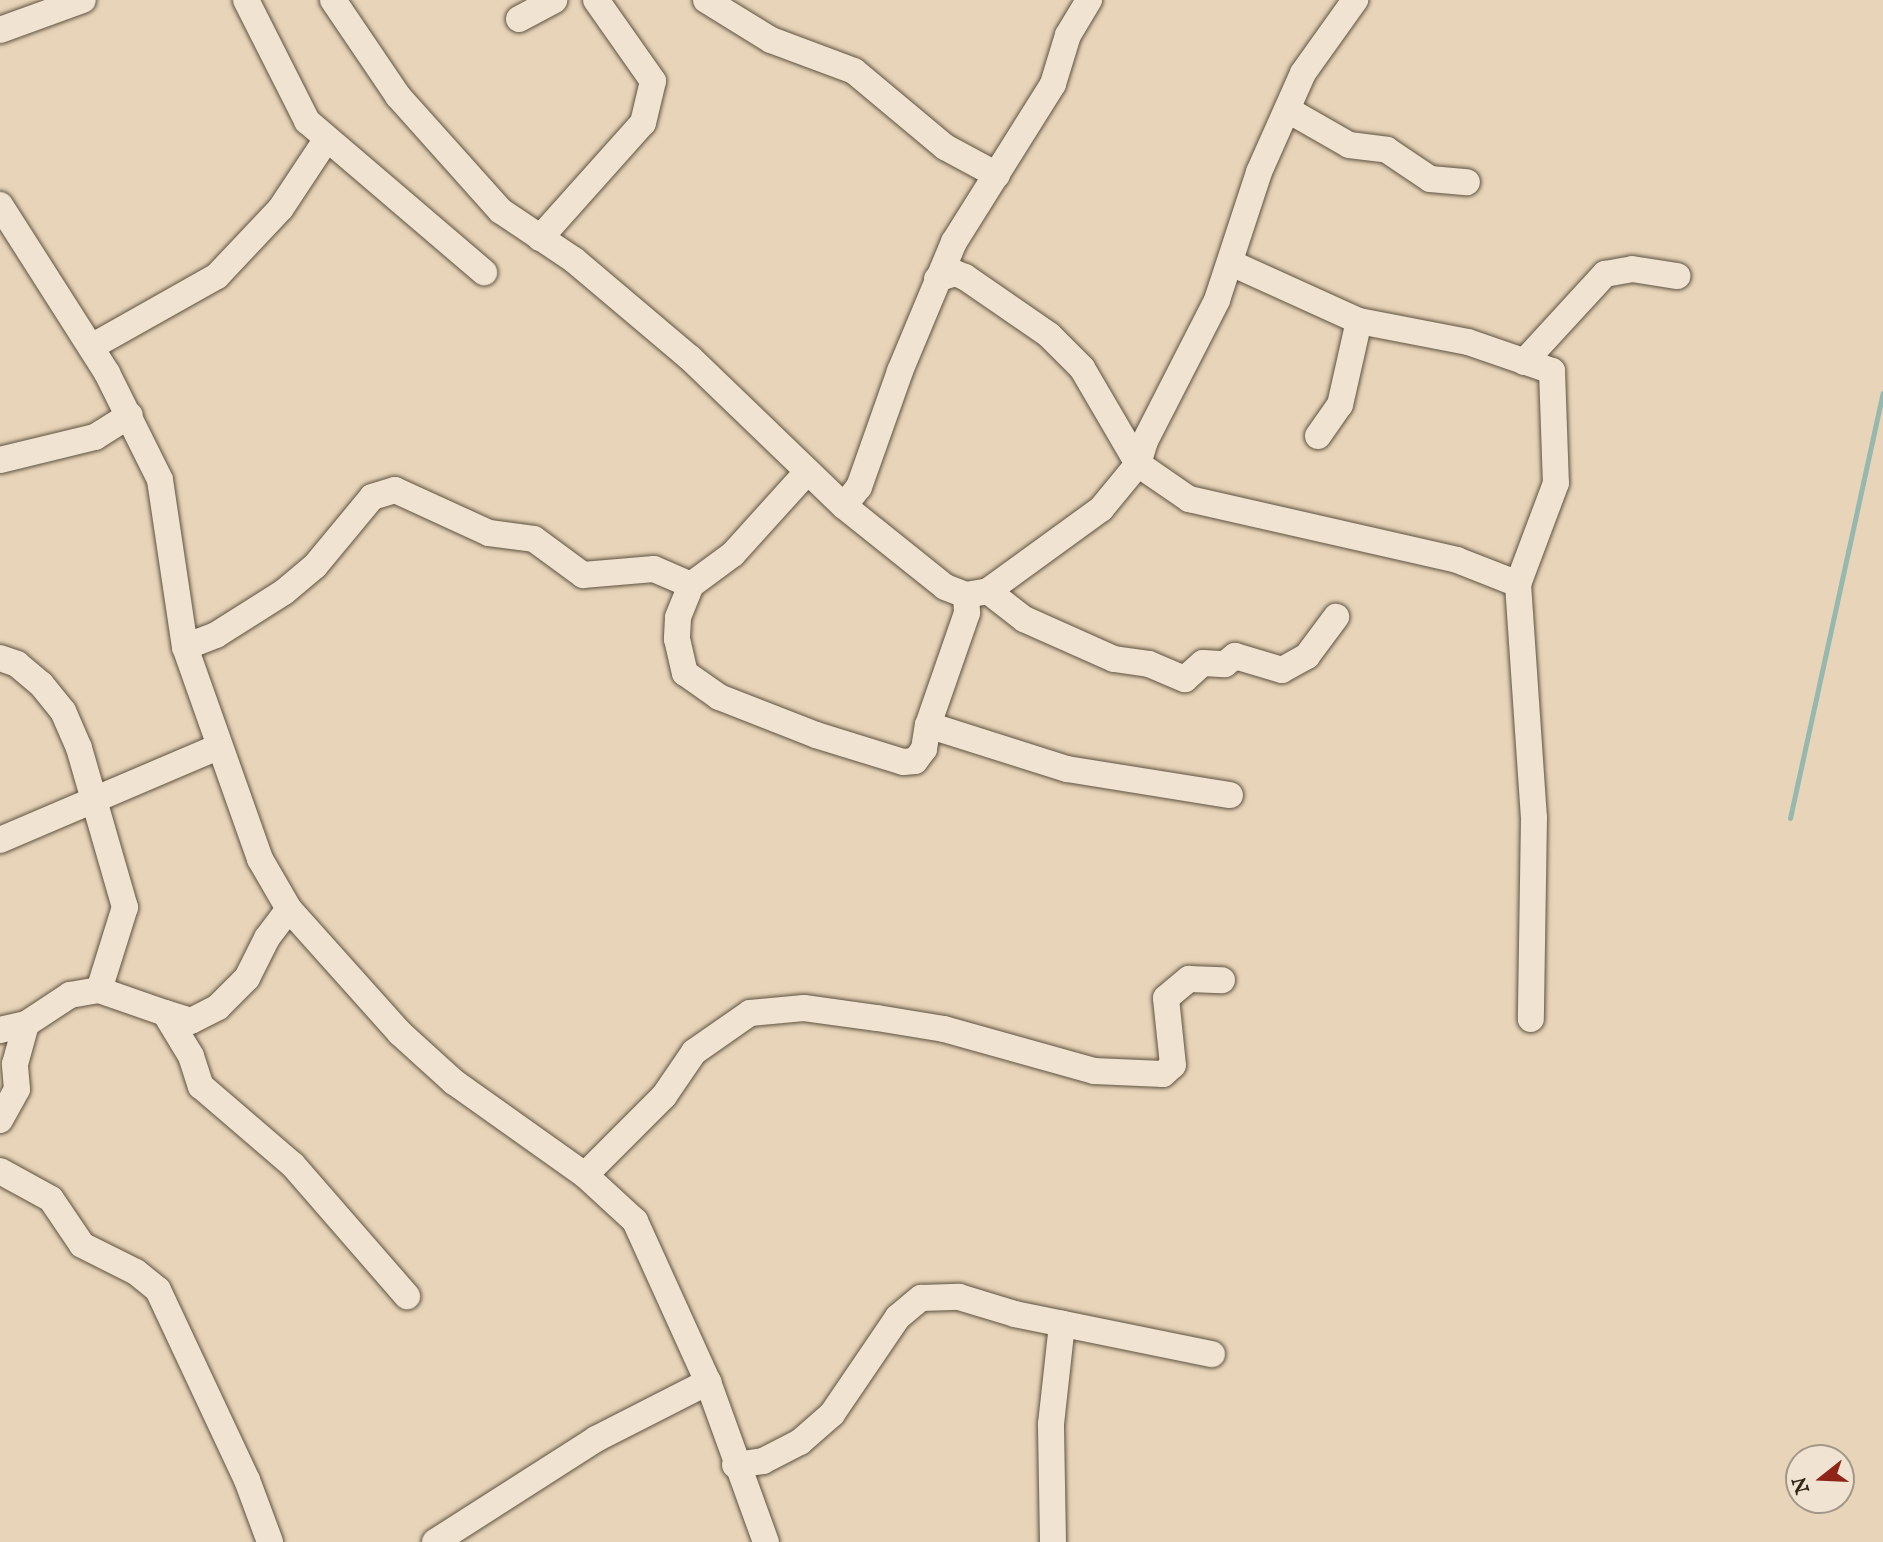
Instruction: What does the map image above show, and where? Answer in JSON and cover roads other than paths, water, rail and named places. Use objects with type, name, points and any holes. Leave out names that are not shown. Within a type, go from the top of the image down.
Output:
[{"type":"street","points":[[0,30],[83,0]]},
{"type":"street","points":[[246,0],[296,102],[326,140],[484,272]]},
{"type":"street","points":[[333,0],[398,96],[460,170],[501,211],[575,260],[690,358],[844,506],[945,587],[977,593],[1024,619],[1114,659],[1149,664],[1185,679],[1203,663],[1225,664],[1235,656],[1282,670],[1307,656],[1336,617]]},
{"type":"street","points":[[519,19],[554,0]]},
{"type":"street","points":[[540,239],[643,123],[653,81],[596,0]]},
{"type":"street","points":[[706,0],[771,40],[854,71],[945,147],[997,175]]},
{"type":"street","points":[[844,506],[859,487],[937,279],[1026,121],[1053,84],[1068,35],[1089,0]]},
{"type":"street","points":[[807,472],[733,554],[691,585],[678,618],[677,639],[685,673],[719,697],[816,735],[903,762],[915,761],[924,749],[928,725],[959,645],[967,613],[977,593],[1101,509],[1138,464],[1145,441],[1231,264],[1259,172],[1303,74],[1356,0]]},
{"type":"street","points":[[1289,110],[1349,145],[1387,150],[1430,179],[1467,182]]},
{"type":"street","points":[[91,347],[217,276],[281,208],[326,140]]},
{"type":"street","points":[[4,220],[91,347],[130,415],[160,480],[186,647],[218,747],[260,859],[289,909],[400,1033],[454,1082],[585,1175],[635,1221],[708,1382],[735,1465],[766,1542]]},
{"type":"street","points":[[1231,264],[1359,321],[1468,342],[1552,372],[1556,483],[1517,584],[1534,817],[1531,1018]]},
{"type":"street","points":[[1524,362],[1605,274],[1632,268],[1677,276]]},
{"type":"street","points":[[937,279],[955,273],[965,277],[1049,335],[1082,368],[1138,464],[1189,499],[1282,524],[1457,560],[1517,584]]},
{"type":"street","points":[[1318,436],[1340,405],[1359,321]]},
{"type":"street","points":[[0,460],[95,437],[130,415]]},
{"type":"street","points":[[186,647],[216,635],[284,592],[315,566],[372,497],[395,489],[489,533],[534,539],[583,575],[654,569],[691,585]]},
{"type":"street","points":[[0,658],[18,664],[64,711],[125,907],[99,989]]},
{"type":"street","points":[[928,725],[1067,769],[1230,794]]},
{"type":"street","points":[[0,840],[93,804],[218,747]]},
{"type":"street","points":[[0,1120],[17,1089],[13,1027],[70,995],[99,989],[191,1021],[218,1007],[247,978],[267,938],[289,909]]},
{"type":"street","points":[[585,1175],[664,1096],[694,1052],[750,1013],[804,1008],[877,1018],[944,1029],[1094,1071],[1163,1074],[1174,1065],[1166,998],[1188,979],[1222,980]]},
{"type":"street","points":[[166,1013],[191,1056],[201,1086],[293,1165],[407,1296]]},
{"type":"street","points":[[0,1041],[15,1064]]},
{"type":"street","points":[[0,1171],[51,1199],[82,1245],[136,1272],[158,1290],[247,1480],[270,1542]]},
{"type":"street","points":[[735,1465],[763,1461],[800,1442],[832,1414],[913,1301],[959,1297],[1062,1324],[1212,1354]]},
{"type":"street","points":[[1052,1542],[1051,1424],[1062,1324]]},
{"type":"street","points":[[435,1542],[596,1439],[708,1382]]},
{"type":"waterway","points":[[1790,818],[1883,393]]}]
